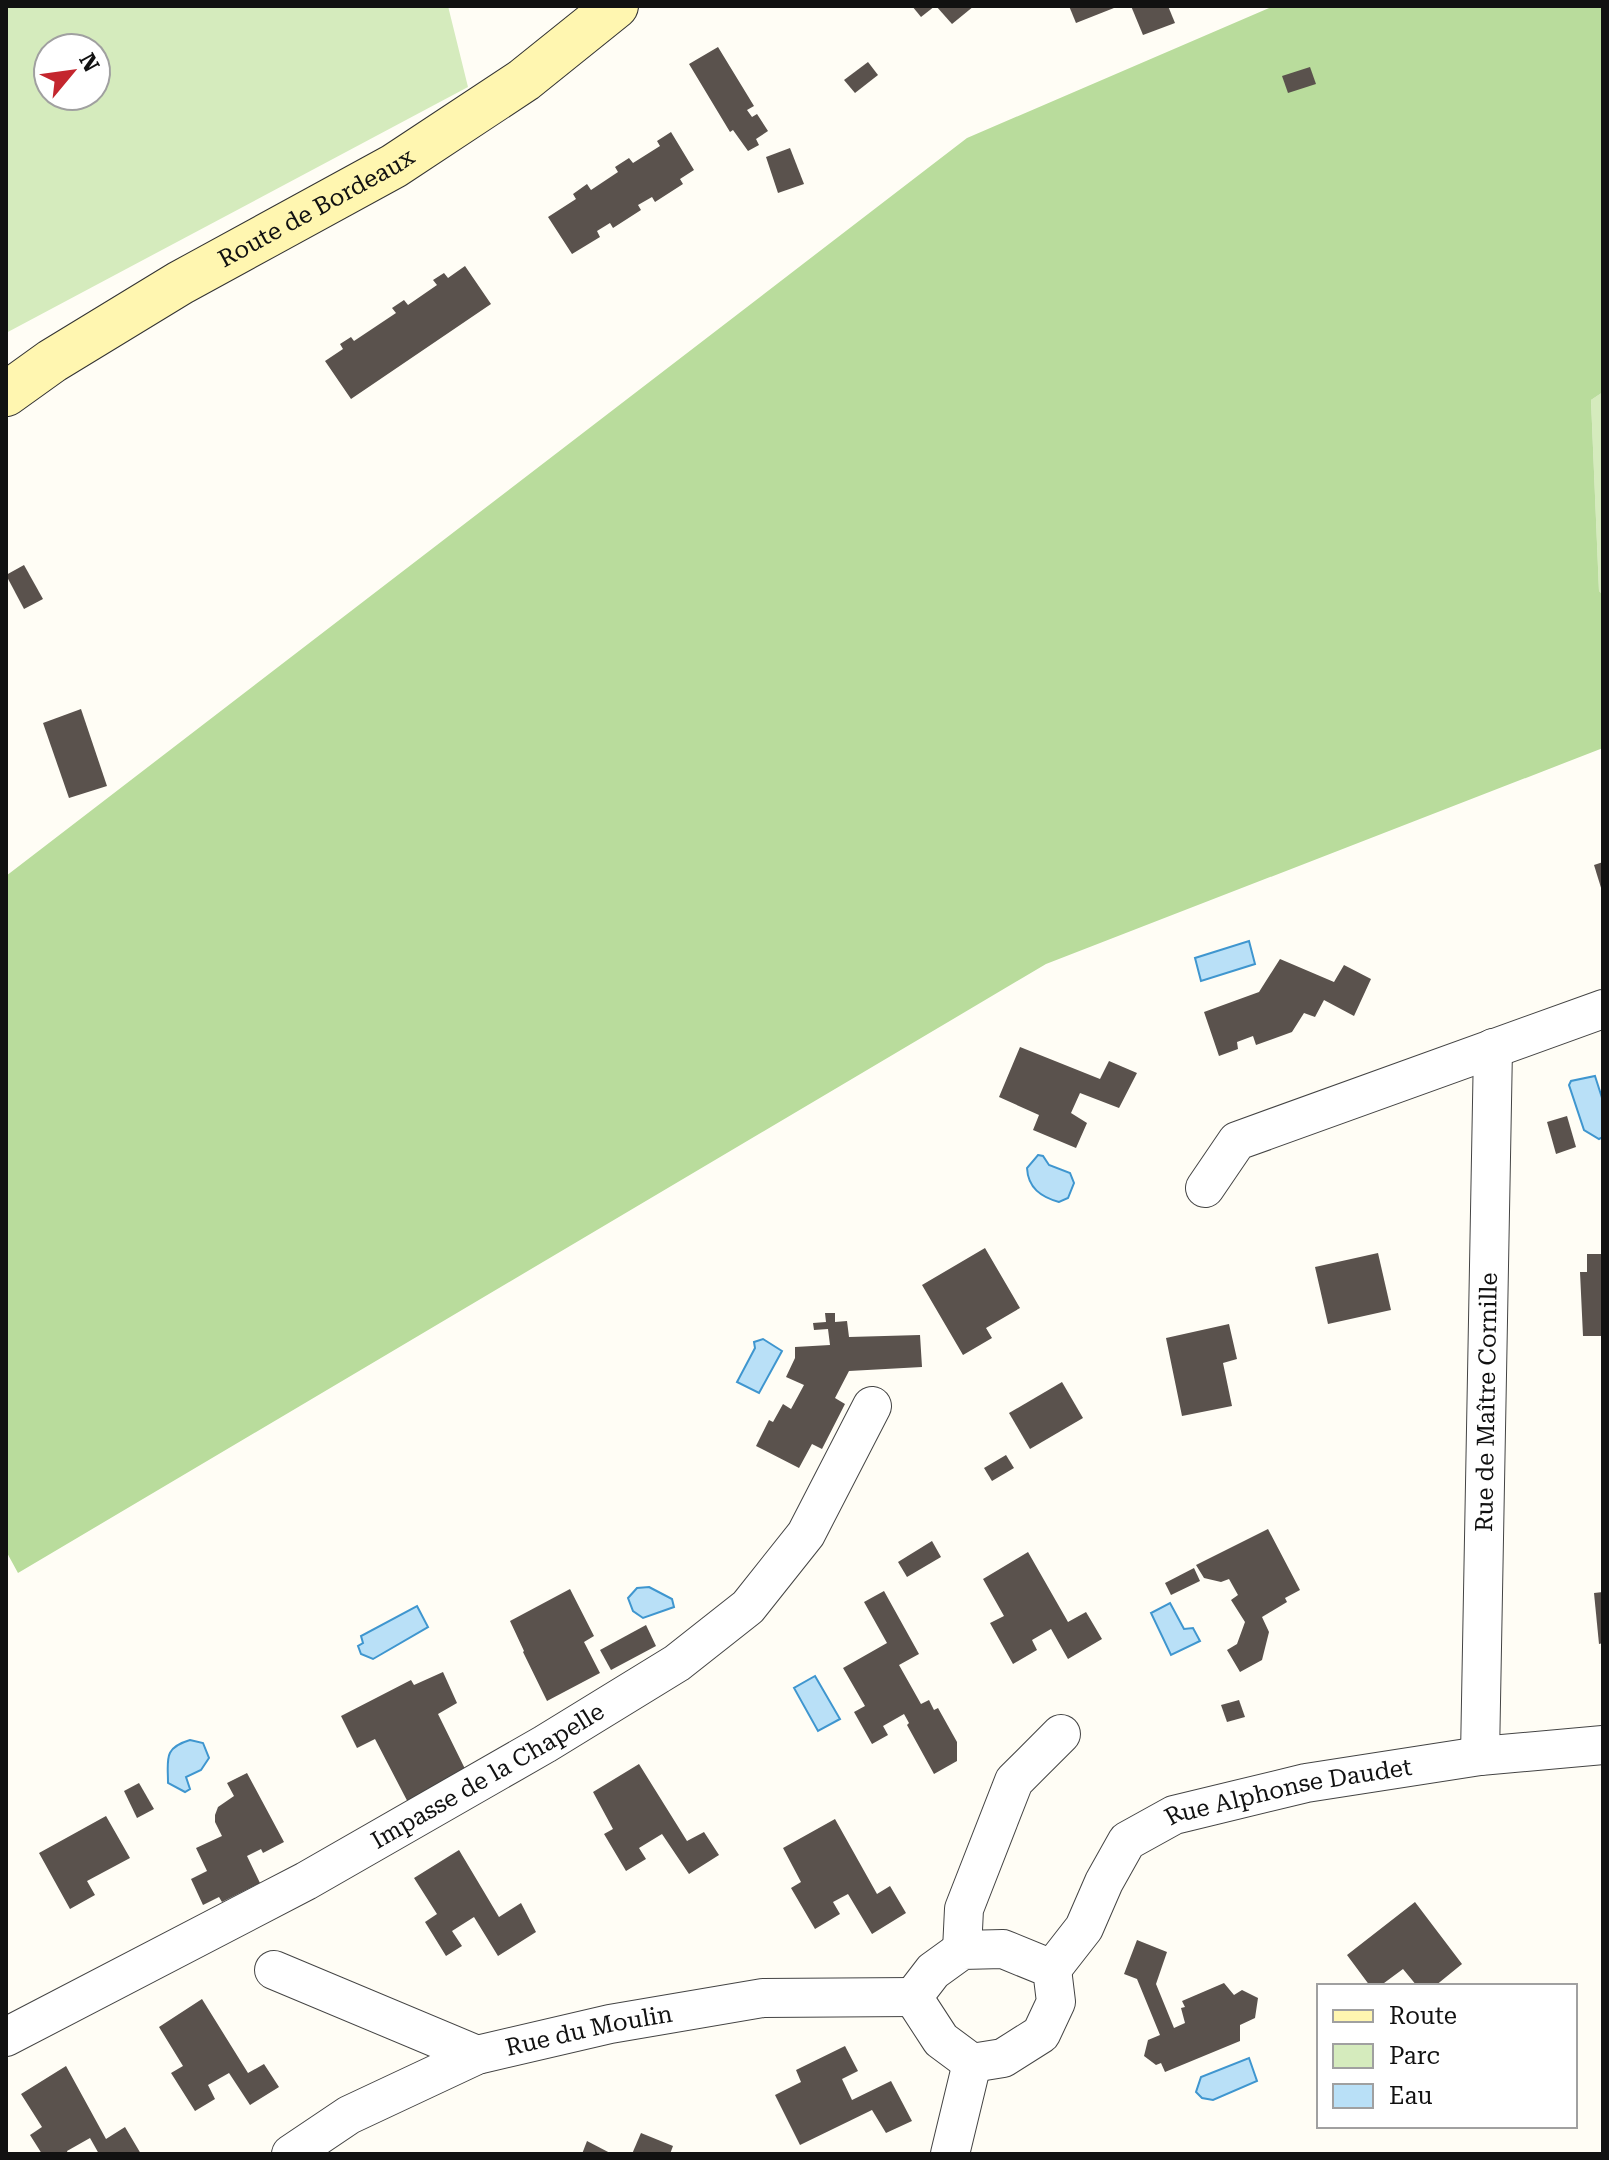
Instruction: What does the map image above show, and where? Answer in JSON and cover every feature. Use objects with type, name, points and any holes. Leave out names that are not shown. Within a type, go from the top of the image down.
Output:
[{"type":"street","name":"Route de Bordeaux","points":[[6,394],[52,361],[180,283],[394,166],[524,80],[616,6]]},
{"type":"street","points":[[1205,1188],[1237,1141],[1603,1009]]},
{"type":"street","name":"Rue de Maître Cornille","points":[[1480,1756],[1493,1048]]},
{"type":"street","name":"Impasse de la Chapelle","points":[[6,2037],[306,1881],[545,1744],[677,1663],[748,1607],[806,1534],[872,1406]]},
{"type":"street","points":[[962,1950],[964,1909],[1014,1781],[1061,1734]]},
{"type":"street","name":"Rue Alphonse Daudet","points":[[1052,1969],[1084,1928],[1104,1882],[1127,1841],[1174,1815],[1306,1783],[1480,1756],[1603,1745]]},
{"type":"street","points":[[1003,1949],[1052,1969],[1056,2002],[1041,2034],[1003,2058],[972,2063],[941,2040],[913,1997],[933,1971],[962,1950],[1003,1949]]},
{"type":"street","points":[[274,1970],[477,2055]]},
{"type":"street","name":"Rue du Moulin","points":[[291,2154],[349,2115],[477,2055],[610,2024],[763,1998],[913,1997]]},
{"type":"street","points":[[950,2154],[972,2063]]},
{"type":"green space","points":[[6,6],[448,6],[468,87],[6,333]]},
{"type":"green space","points":[[1274,6],[1603,6],[1603,392],[1591,400],[1599,591],[1603,595],[1603,748],[1046,964],[18,1573],[6,1551],[6,876],[967,138]]},
{"type":"green space","points":[[1603,392],[1603,595],[1599,591],[1591,400]]},
{"type":"water","points":[[1249,941],[1255,964],[1201,981],[1195,958]]},
{"type":"water","points":[[1595,1076],[1603,1101],[1603,1137],[1599,1139],[1584,1130],[1569,1085],[1571,1081]]},
{"type":"water","points":[[1038,1155],[1043,1156],[1049,1165],[1070,1173],[1074,1183],[1068,1198],[1059,1202],[1052,1200],[1033,1186],[1027,1168]]},
{"type":"water","points":[[763,1339],[782,1351],[759,1393],[737,1382],[755,1348],[754,1342]]},
{"type":"water","points":[[649,1587],[672,1599],[674,1607],[643,1618],[633,1611],[628,1598],[637,1588]]},
{"type":"water","points":[[1170,1603],[1184,1629],[1193,1628],[1200,1641],[1171,1655],[1151,1613]]},
{"type":"water","points":[[417,1606],[428,1627],[373,1659],[361,1654],[358,1646],[363,1643],[361,1636]]},
{"type":"water","points":[[815,1676],[840,1719],[818,1731],[794,1688]]},
{"type":"water","points":[[190,1740],[203,1743],[209,1758],[201,1770],[186,1777],[190,1789],[185,1792],[168,1783],[168,1761],[175,1747]]},
{"type":"water","points":[[1249,2058],[1257,2081],[1213,2100],[1202,2098],[1196,2092],[1201,2077]]},
{"type":"building","points":[[912,6],[935,6],[921,17]]},
{"type":"building","points":[[936,6],[974,6],[952,24]]},
{"type":"building","points":[[1069,6],[1119,6],[1076,23]]},
{"type":"building","points":[[1131,6],[1168,6],[1175,23],[1143,35]]},
{"type":"building","points":[[718,47],[754,106],[747,110],[752,117],[757,114],[768,131],[756,139],[759,145],[748,151],[733,130],[730,132],[689,64]]},
{"type":"building","points":[[868,62],[878,75],[855,93],[844,80]]},
{"type":"building","points":[[1310,67],[1316,84],[1288,93],[1282,76]]},
{"type":"building","points":[[671,132],[694,170],[680,179],[683,184],[655,202],[652,197],[638,205],[641,210],[613,228],[610,223],[597,231],[600,237],[572,254],[548,217],[576,199],[573,194],[587,184],[591,190],[618,172],[615,167],[629,158],[633,163],[660,146],[657,141]]},
{"type":"building","points":[[790,148],[804,184],[778,193],[766,157]]},
{"type":"building","points":[[465,266],[491,304],[351,399],[325,361],[343,349],[340,344],[351,337],[354,341],[396,313],[392,308],[404,300],[408,305],[437,285],[433,280],[444,273],[448,278]]},
{"type":"building","points":[[24,565],[43,599],[24,609],[6,575]]},
{"type":"building","points":[[81,709],[107,786],[69,798],[43,723]]},
{"type":"building","points":[[1603,862],[1603,891],[1602,891],[1594,865]]},
{"type":"building","points":[[1280,959],[1334,982],[1344,965],[1371,979],[1354,1016],[1324,1000],[1315,1017],[1304,1013],[1292,1032],[1256,1045],[1253,1036],[1237,1042],[1238,1049],[1219,1056],[1204,1012],[1259,992]]},
{"type":"building","points":[[1020,1047],[1100,1079],[1109,1061],[1137,1073],[1119,1108],[1080,1093],[1071,1113],[1087,1123],[1076,1148],[1033,1130],[1039,1115],[999,1097]]},
{"type":"building","points":[[1567,1116],[1576,1147],[1556,1154],[1547,1122]]},
{"type":"building","points":[[985,1248],[1020,1308],[986,1328],[992,1338],[963,1355],[922,1285]]},
{"type":"building","points":[[1378,1253],[1391,1310],[1328,1324],[1315,1267]]},
{"type":"building","points":[[1587,1254],[1603,1254],[1603,1336],[1583,1336],[1580,1272],[1587,1272]]},
{"type":"building","points":[[825,1313],[835,1313],[835,1322],[847,1321],[849,1337],[920,1335],[922,1367],[849,1371],[835,1398],[845,1404],[822,1449],[812,1444],[799,1468],[756,1446],[769,1420],[773,1422],[783,1404],[791,1409],[804,1385],[786,1377],[795,1358],[795,1347],[830,1345],[828,1329],[814,1330],[813,1323],[826,1322]]},
{"type":"building","points":[[1229,1324],[1237,1359],[1223,1363],[1232,1406],[1182,1416],[1166,1338]]},
{"type":"building","points":[[1062,1382],[1083,1418],[1030,1449],[1009,1413]]},
{"type":"building","points":[[1006,1455],[1014,1468],[992,1481],[984,1468]]},
{"type":"building","points":[[1268,1529],[1300,1590],[1262,1617],[1269,1632],[1262,1660],[1240,1672],[1227,1650],[1237,1644],[1245,1622],[1231,1600],[1238,1595],[1229,1579],[1221,1582],[1204,1578],[1196,1565]]},
{"type":"building","points":[[932,1541],[941,1557],[907,1577],[898,1562]]},
{"type":"building","points":[[1028,1552],[1068,1622],[1086,1612],[1102,1639],[1068,1659],[1051,1629],[1032,1640],[1037,1650],[1013,1664],[990,1623],[1004,1616],[983,1579]]},
{"type":"building","points":[[1194,1568],[1200,1581],[1171,1595],[1165,1583]]},
{"type":"building","points":[[570,1589],[594,1636],[584,1642],[600,1673],[547,1701],[510,1621]]},
{"type":"building","points":[[884,1591],[919,1654],[899,1665],[921,1704],[929,1700],[934,1710],[938,1708],[957,1742],[957,1761],[934,1774],[904,1714],[883,1726],[888,1735],[872,1744],[854,1712],[865,1706],[843,1668],[887,1643],[864,1602]]},
{"type":"building","points":[[1603,1592],[1603,1643],[1599,1644],[1594,1593]]},
{"type":"building","points":[[646,1625],[656,1646],[611,1670],[600,1650]]},
{"type":"building","points":[[443,1672],[457,1703],[438,1714],[470,1779],[413,1812],[375,1739],[357,1748],[341,1716],[411,1680],[414,1685]]},
{"type":"building","points":[[1239,1700],[1245,1717],[1227,1722],[1221,1705]]},
{"type":"building","points":[[639,1764],[687,1841],[704,1832],[719,1855],[689,1874],[662,1834],[639,1848],[646,1859],[626,1871],[604,1834],[613,1829],[593,1792]]},
{"type":"building","points":[[247,1773],[284,1842],[263,1853],[261,1849],[247,1856],[260,1883],[222,1902],[219,1897],[203,1905],[191,1879],[207,1871],[196,1848],[222,1836],[215,1815],[218,1807],[234,1796],[227,1783]]},
{"type":"building","points":[[139,1783],[154,1809],[137,1818],[124,1791]]},
{"type":"building","points":[[106,1816],[130,1858],[87,1881],[95,1895],[70,1909],[39,1853]]},
{"type":"building","points":[[835,1819],[877,1894],[890,1886],[906,1913],[872,1934],[848,1894],[833,1902],[840,1914],[815,1929],[791,1888],[801,1882],[783,1848]]},
{"type":"building","points":[[459,1850],[499,1917],[521,1903],[536,1932],[498,1956],[474,1917],[452,1931],[462,1946],[446,1956],[425,1922],[437,1914],[414,1878]]},
{"type":"building","points":[[1415,1902],[1462,1964],[1437,1984],[1415,1984],[1403,1969],[1383,1984],[1369,1984],[1347,1955]]},
{"type":"building","points":[[1137,1940],[1167,1952],[1156,1984],[1174,2028],[1185,2023],[1182,2001],[1224,1983],[1234,1995],[1242,1990],[1258,1998],[1255,2018],[1240,2025],[1240,2041],[1165,2072],[1161,2063],[1156,2065],[1144,2056],[1148,2040],[1160,2035],[1137,1979],[1124,1974]]},
{"type":"building","points":[[202,1999],[248,2073],[264,2064],[279,2087],[250,2105],[229,2073],[208,2085],[215,2099],[195,2111],[171,2073],[183,2066],[159,2027]]},
{"type":"building","points":[[845,2046],[858,2071],[842,2079],[852,2100],[891,2081],[912,2121],[886,2133],[872,2110],[800,2145],[775,2095],[801,2082],[796,2070]]},
{"type":"building","points":[[66,2066],[106,2139],[125,2127],[141,2154],[99,2154],[90,2138],[67,2151],[68,2154],[42,2154],[30,2135],[42,2127],[21,2094]]},
{"type":"building","points":[[641,2133],[673,2146],[670,2154],[632,2154]]},
{"type":"building","points":[[587,2141],[612,2154],[582,2154]]}]
